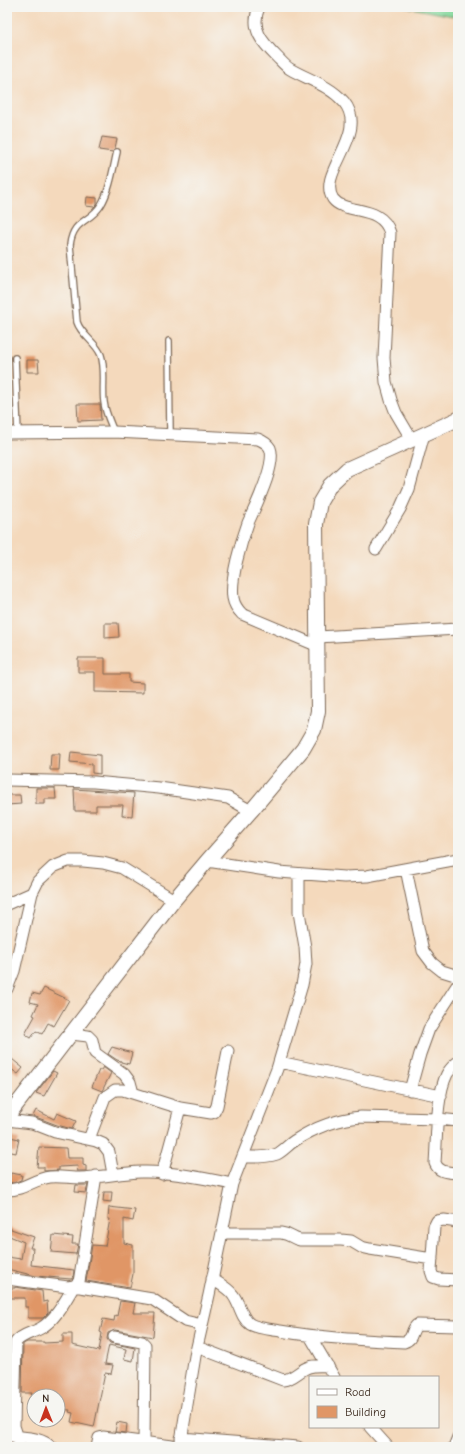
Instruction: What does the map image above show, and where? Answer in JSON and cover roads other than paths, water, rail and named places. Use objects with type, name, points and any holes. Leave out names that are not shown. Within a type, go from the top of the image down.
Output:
[{"type":"street","points":[[259,7],[256,20],[256,29],[260,39],[289,68],[334,91],[345,103],[351,115],[352,126],[332,175],[330,190],[337,203],[370,213],[388,226],[390,233],[384,358],[386,382],[396,413],[418,437]]},
{"type":"street","points":[[113,1174],[109,1152],[103,1144],[89,1139],[62,1134],[8,1115],[174,900],[207,860],[251,812],[303,748],[314,730],[318,710],[316,524],[320,502],[330,485],[347,469],[458,419]]},
{"type":"street","points":[[13,433],[114,432],[258,439],[266,442],[270,448],[272,456],[259,499],[248,525],[240,550],[233,583],[233,599],[237,608],[242,614],[318,641],[458,629]]},
{"type":"street","points":[[376,549],[400,509],[409,489],[418,437]]},
{"type":"street","points":[[7,780],[94,782],[159,788],[228,798],[251,812]]},
{"type":"street","points":[[207,860],[299,874],[344,877],[367,876],[458,859]]},
{"type":"street","points":[[7,989],[14,971],[32,893],[38,881],[53,867],[68,861],[83,861],[103,863],[122,868],[174,900]]},
{"type":"street","points":[[406,869],[423,950],[432,963],[458,983],[430,1029],[420,1054],[410,1090]]},
{"type":"street","points":[[180,1444],[197,1347],[232,1184],[279,1062],[302,985],[306,964],[305,947],[299,912],[299,874]]},
{"type":"street","points":[[7,904],[32,893]]},
{"type":"street","points":[[71,1034],[88,1036],[92,1040],[95,1053],[124,1074],[130,1082],[133,1093]]},
{"type":"street","points":[[89,1139],[105,1097],[115,1090],[123,1090],[180,1108],[211,1113],[216,1110],[228,1051]]},
{"type":"street","points":[[279,1062],[441,1096]]},
{"type":"street","points":[[456,1065],[447,1074],[441,1096],[435,1163],[437,1168],[441,1171],[458,1173]]},
{"type":"street","points":[[162,1174],[180,1108]]},
{"type":"street","points":[[243,1157],[267,1156],[278,1153],[306,1134],[348,1118],[438,1119],[458,1121]]},
{"type":"street","points":[[7,1190],[15,1190],[26,1187],[38,1180],[49,1177],[80,1178],[143,1172],[217,1180],[232,1184]]},
{"type":"street","points":[[51,1447],[47,1443],[40,1440],[15,1440],[16,1342],[20,1337],[41,1328],[50,1321],[78,1282],[96,1176]]},
{"type":"street","points":[[458,1222],[444,1220],[437,1221],[434,1227],[431,1271],[433,1276],[440,1279],[458,1280]]},
{"type":"street","points":[[222,1233],[282,1233],[300,1240],[351,1241],[361,1247],[432,1259]]},
{"type":"street","points":[[7,1279],[68,1287],[74,1286],[152,1299],[185,1321],[202,1325]]},
{"type":"street","points":[[212,1279],[228,1289],[235,1297],[243,1316],[250,1324],[259,1327],[310,1336],[404,1342],[409,1341],[414,1327],[417,1325],[458,1326]]},
{"type":"street","points":[[310,1336],[333,1376]]},
{"type":"street","points":[[114,1337],[142,1342],[146,1345],[144,1442]]},
{"type":"street","points":[[197,1347],[283,1380],[295,1376],[313,1366],[328,1366]]},
{"type":"street","points":[[371,1428],[388,1447]]},
{"type":"street","points":[[97,1447],[100,1437],[180,1444],[298,1447]]},
{"type":"street","points":[[454,1447],[458,1437]]},
{"type":"lane","points":[[114,432],[104,403],[102,361],[100,354],[97,347],[82,331],[78,322],[70,245],[74,230],[97,211],[105,198],[117,152]]},
{"type":"lane","points":[[169,341],[170,435]]},
{"type":"lane","points":[[13,433],[15,358]]}]
